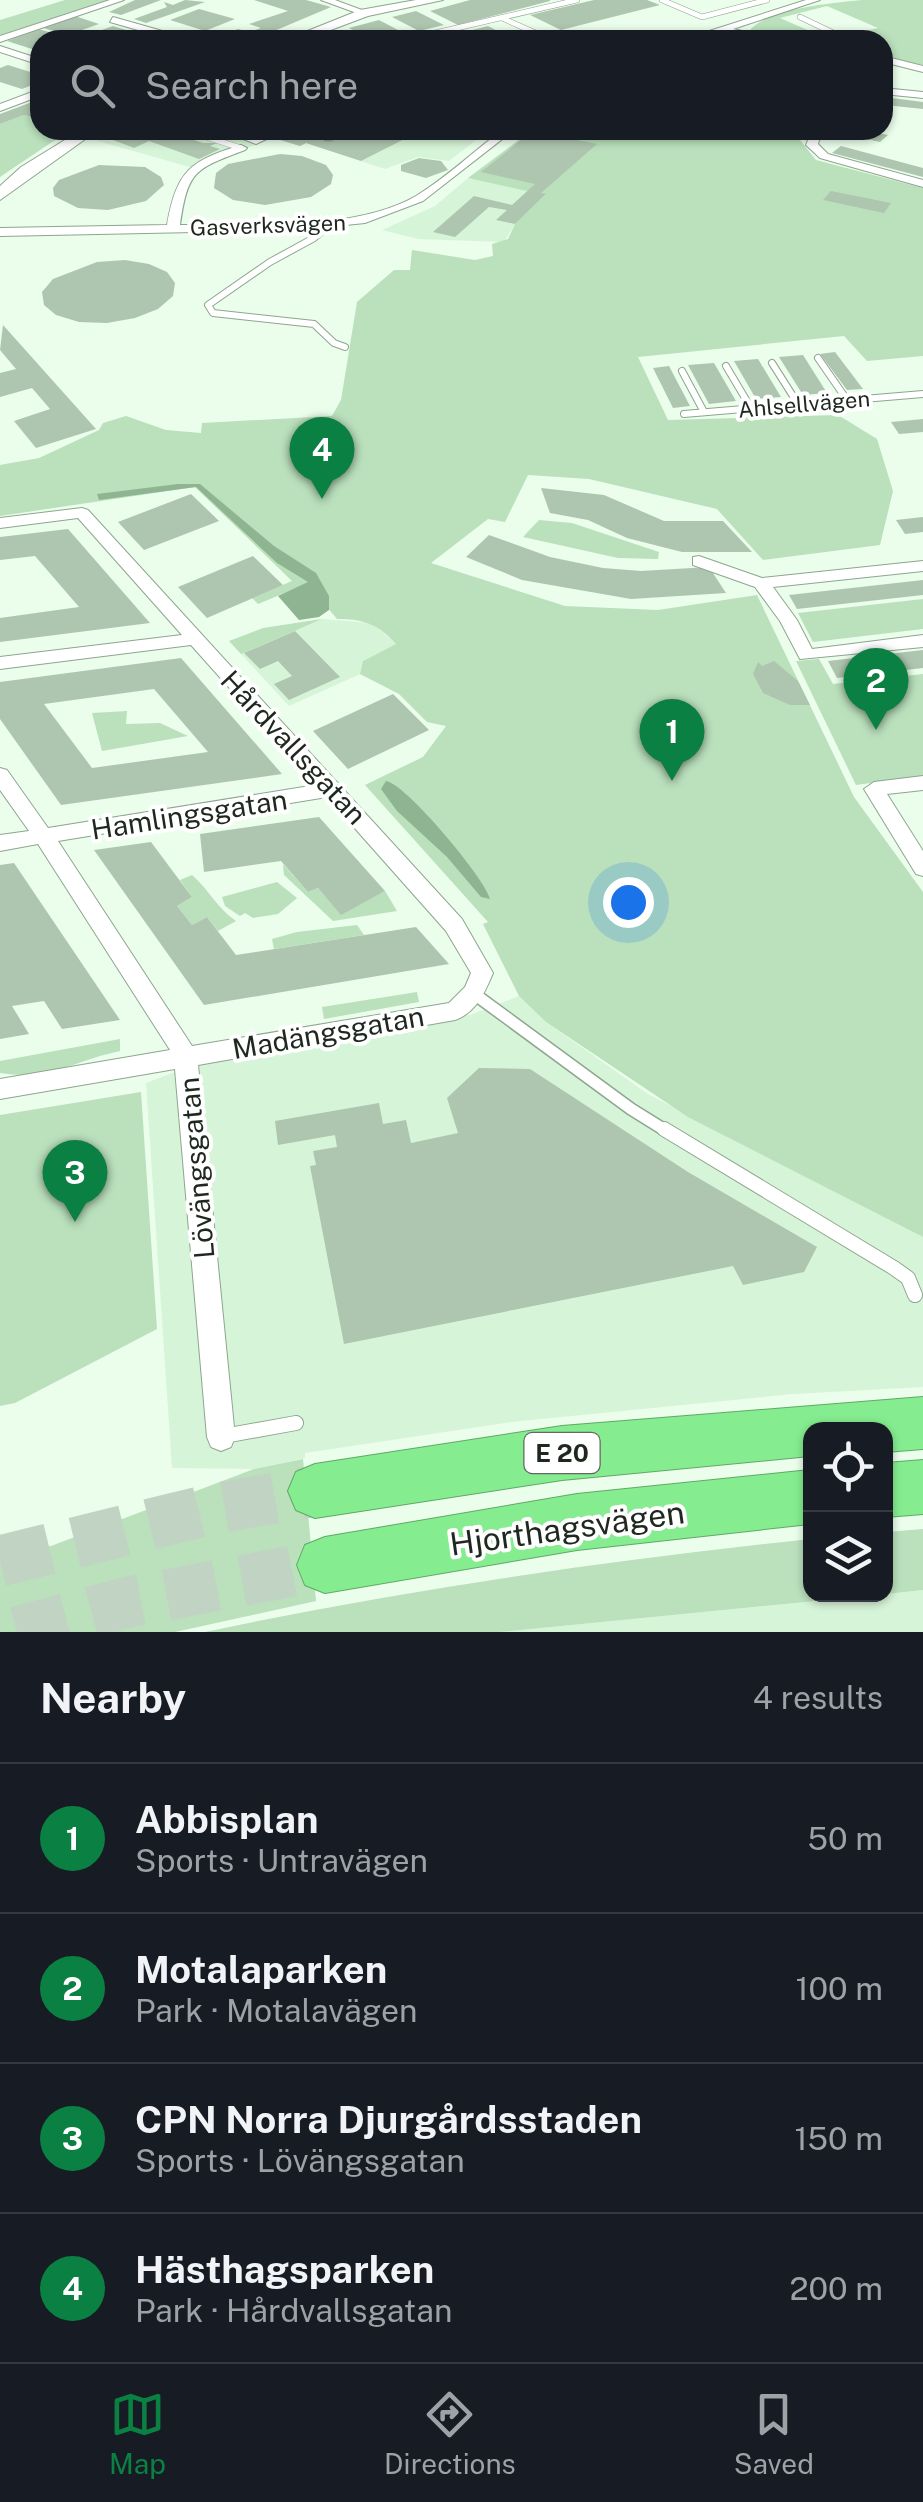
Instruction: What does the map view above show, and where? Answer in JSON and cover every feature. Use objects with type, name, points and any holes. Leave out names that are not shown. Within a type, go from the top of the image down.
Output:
[{"type":"highway","points":[[893,1425],[923,1423]]},
{"type":"highway","name":"E 20","points":[[314,1491],[562,1453],[803,1431]]},
{"type":"highway","points":[[893,1489],[923,1487]]},
{"type":"highway","name":"Hjorthagsvägen","points":[[325,1565],[577,1522],[803,1498]]},
{"type":"street","points":[[0,39],[119,0]]},
{"type":"street","points":[[326,0],[361,12]]},
{"type":"street","points":[[308,30],[395,0]]},
{"type":"street","points":[[317,30],[361,12],[437,0]]},
{"type":"street","points":[[723,30],[815,0]]},
{"type":"street","points":[[113,20],[148,30]]},
{"type":"street","points":[[0,48],[30,58]]},
{"type":"street","points":[[893,62],[923,69]]},
{"type":"street","points":[[893,92],[923,95]]},
{"type":"street","points":[[0,108],[30,96]]},
{"type":"street","points":[[0,196],[27,170],[75,140]]},
{"type":"street","name":"Gasverksvägen","points":[[0,232],[320,225],[365,220],[405,207],[495,140]]},
{"type":"street","points":[[814,140],[812,145],[824,156],[923,184]]},
{"type":"street","points":[[173,228],[184,175],[191,167],[241,148]]},
{"type":"street","name":"Hårdvallsgatan","points":[[0,523],[82,513],[454,925],[482,973],[472,994]]},
{"type":"street","points":[[699,561],[761,583],[923,566]]},
{"type":"street","points":[[761,583],[806,654],[923,641]]},
{"type":"street","points":[[0,663],[194,639]]},
{"type":"street","name":"Lövängsgatan","points":[[0,776],[186,1056],[221,1437]]},
{"type":"street","points":[[923,783],[874,790],[923,868]]},
{"type":"street","name":"Hamlingsgatan","points":[[0,843],[332,788]]},
{"type":"street","name":"Madängsgatan","points":[[0,1089],[455,1011],[472,994]]},
{"type":"lane","points":[[438,30],[576,0]]},
{"type":"lane","points":[[662,0],[702,17],[766,0]]},
{"type":"lane","points":[[800,17],[827,30]]},
{"type":"lane","points":[[500,18],[528,30]]},
{"type":"lane","points":[[216,140],[241,148]]},
{"type":"lane","points":[[320,225],[320,233],[313,240],[272,260],[240,287],[208,305],[213,313],[314,324],[334,343],[345,347]]},
{"type":"lane","points":[[818,358],[847,400]]},
{"type":"lane","points":[[772,362],[798,404]]},
{"type":"lane","points":[[726,366],[751,408]]},
{"type":"lane","points":[[682,371],[704,412]]},
{"type":"lane","name":"Ahlsellvägen","points":[[684,414],[923,394]]},
{"type":"lane","points":[[472,994],[631,1110],[894,1268],[908,1278],[915,1295]]},
{"type":"lane","points":[[221,1437],[296,1423]]},
{"type":"shaded area","points":[[65,0],[111,0],[0,38],[0,20]]},
{"type":"shaded area","points":[[923,0],[923,65],[893,58],[893,30],[869,30],[878,28],[827,6],[780,18],[807,30],[750,30],[771,16],[819,5]]},
{"type":"shaded area","points":[[30,116],[30,140],[55,140],[0,177],[0,124]]},
{"type":"shaded area","points":[[97,140],[269,140],[193,168]]},
{"type":"shaded area","points":[[280,140],[476,140],[449,161],[418,157],[385,169],[306,143],[300,146]]},
{"type":"shaded area","points":[[519,140],[800,140],[816,160],[923,188],[923,356],[867,361],[844,336],[638,357],[668,420],[838,415],[877,439],[893,491],[880,545],[763,560],[717,509],[589,479],[528,475],[505,522],[488,519],[431,563],[565,606],[658,610],[757,595],[854,797],[923,892],[923,1237],[688,1117],[546,1022],[519,996],[483,924],[488,922],[365,785],[423,757],[446,726],[427,722],[399,694],[360,674],[363,661],[396,644],[377,627],[337,619],[318,596],[299,587],[258,604],[252,598],[292,581],[195,487],[0,516],[0,465],[39,458],[99,430],[103,423],[126,416],[166,430],[201,433],[202,423],[332,416],[341,400],[357,302],[394,270],[410,270],[412,250],[475,260],[493,256],[492,244],[508,239],[515,224],[545,195],[468,178]]},
{"type":"shaded area","points":[[468,178],[546,194],[515,224],[504,242],[418,239],[382,230],[435,206]]},
{"type":"shaded area","points":[[200,484],[274,546],[316,573],[329,596],[329,610],[319,617],[299,620],[278,596],[308,582],[277,563],[196,487],[99,500],[97,494]]},
{"type":"shaded area","points":[[539,520],[572,523],[659,552],[658,559],[618,558],[523,537]]},
{"type":"shaded area","points":[[923,599],[923,629],[813,642],[798,613]]},
{"type":"shaded area","points":[[322,619],[372,623],[396,644],[363,661],[360,674],[289,706],[241,654]]},
{"type":"shaded area","points":[[322,619],[241,654],[229,641],[263,628]]},
{"type":"shaded area","points":[[819,659],[833,684],[923,674],[923,776],[856,785],[796,661]]},
{"type":"shaded area","points":[[127,711],[126,724],[160,723],[188,736],[102,751],[92,713]]},
{"type":"shaded area","points":[[386,781],[410,797],[443,833],[490,899],[481,897],[447,857],[397,811],[381,789]]},
{"type":"shaded area","points":[[283,864],[308,892],[318,888],[341,914],[385,891],[397,911],[333,921],[284,875]]},
{"type":"shaded area","points":[[192,875],[236,921],[218,931],[207,917],[192,925],[177,906],[192,897],[180,880]]},
{"type":"shaded area","points":[[277,882],[297,898],[278,914],[253,918],[245,913],[240,916],[225,906],[222,897]]},
{"type":"shaded area","points":[[357,925],[364,935],[274,949],[272,939]]},
{"type":"shaded area","points":[[417,992],[419,1002],[324,1019],[322,1007]]},
{"type":"shaded area","points":[[519,996],[546,1022],[648,1094],[923,1237],[923,1387],[793,1394],[511,1422],[305,1453],[305,1458],[254,1469],[172,1468],[146,1083],[204,1061],[470,1015]]},
{"type":"shaded area","points":[[120,1039],[120,1051],[62,1069],[34,1074],[0,1073],[0,1061]]},
{"type":"shaded area","points":[[141,1092],[157,1329],[15,1403],[0,1406],[0,1115]]},
{"type":"shaded area","points":[[303,1459],[316,1601],[175,1632],[0,1632],[0,1554],[51,1546],[254,1469]]},
{"type":"shaded area","points":[[923,1529],[923,1590],[893,1593],[893,1531]]},
{"type":"shaded area","points":[[803,1540],[806,1602],[500,1632],[205,1632],[356,1602]]},
{"type":"shaded area","points":[[923,1590],[923,1632],[500,1632],[805,1602],[893,1602],[893,1593]]},
{"type":"building","points":[[135,0],[161,0],[121,15],[109,12]]},
{"type":"building","points":[[185,0],[205,2],[146,23],[134,19],[167,7],[164,2],[173,5]]},
{"type":"building","points":[[254,0],[306,0],[331,7],[277,30],[256,30],[261,28],[249,24],[288,11]]},
{"type":"building","points":[[470,0],[550,1],[458,25],[430,11]]},
{"type":"building","points":[[594,0],[647,0],[660,5],[561,30],[530,15]]},
{"type":"building","points":[[199,9],[235,19],[208,30],[170,20]]},
{"type":"building","points":[[416,11],[444,25],[417,30],[392,17]]},
{"type":"building","points":[[75,16],[99,24],[82,30],[43,28]]},
{"type":"building","points":[[379,20],[398,30],[353,30],[349,28]]},
{"type":"building","points":[[30,32],[30,48],[7,41]]},
{"type":"building","points":[[8,65],[30,72],[30,86],[22,89],[0,82],[0,68]]},
{"type":"building","points":[[893,98],[923,102],[923,109],[893,106]]},
{"type":"building","points":[[30,103],[30,116],[0,124],[0,114]]},
{"type":"building","points":[[113,140],[194,140],[217,143],[210,146],[220,149],[199,159],[149,141],[134,148]]},
{"type":"building","points":[[280,140],[402,140],[361,161],[306,143],[300,146]]},
{"type":"building","points":[[521,140],[597,144],[541,193],[546,194],[515,224],[496,220],[507,210],[489,207],[455,237],[433,232],[474,196],[512,205],[535,184],[481,172]]},
{"type":"building","points":[[841,146],[923,168],[923,177],[832,153]]},
{"type":"building","points":[[280,154],[302,156],[326,165],[333,175],[331,184],[311,197],[265,205],[233,200],[214,188],[216,173],[228,164]]},
{"type":"building","points":[[419,158],[441,161],[448,170],[426,178],[401,171],[401,165]]},
{"type":"building","points":[[99,165],[145,167],[161,177],[164,185],[146,201],[108,210],[78,208],[54,196],[53,188],[59,180]]},
{"type":"building","points":[[831,191],[891,203],[884,213],[823,200]]},
{"type":"building","points":[[125,260],[167,272],[175,283],[173,296],[158,309],[107,323],[79,322],[56,315],[44,305],[42,292],[53,279],[97,262]]},
{"type":"building","points":[[3,325],[96,429],[36,448],[14,421],[50,409],[32,388],[0,397],[0,373],[16,369],[0,350]]},
{"type":"building","points":[[835,352],[863,389],[847,390],[820,354]]},
{"type":"building","points":[[803,355],[827,393],[803,395],[779,357]]},
{"type":"building","points":[[758,359],[781,397],[756,399],[734,361]]},
{"type":"building","points":[[714,363],[736,401],[709,404],[688,365]]},
{"type":"building","points":[[669,366],[690,406],[673,408],[653,368]]},
{"type":"building","points":[[923,419],[923,432],[899,434],[891,422]]},
{"type":"building","points":[[541,488],[604,495],[664,521],[723,521],[752,552],[682,552],[627,538],[588,520],[550,513]]},
{"type":"building","points":[[191,494],[219,521],[144,550],[118,522]]},
{"type":"building","points":[[923,517],[923,532],[905,534],[896,520]]},
{"type":"building","points":[[68,529],[150,623],[0,642],[0,618],[79,607],[35,556],[0,560],[0,537]]},
{"type":"building","points":[[489,535],[550,557],[603,568],[641,571],[709,567],[726,593],[631,599],[522,580],[466,557]]},
{"type":"building","points":[[253,556],[283,585],[207,618],[178,587]]},
{"type":"building","points":[[923,580],[923,595],[797,609],[789,595]]},
{"type":"building","points":[[295,631],[340,677],[289,700],[274,684],[292,676],[278,661],[260,669],[244,653]]},
{"type":"building","points":[[923,650],[923,668],[837,678],[828,661]]},
{"type":"building","points":[[181,658],[282,774],[61,805],[0,719],[0,682]],"holes":[[[154,689],[208,752],[92,768],[44,704]]]},
{"type":"building","points":[[774,661],[798,681],[810,705],[790,705],[763,693],[753,674],[758,662],[762,666]]},
{"type":"building","points":[[393,694],[429,730],[348,769],[313,731]]},
{"type":"building","points":[[319,817],[385,891],[341,915],[318,888],[308,892],[281,861],[204,872],[200,834]]},
{"type":"building","points":[[151,842],[192,897],[177,906],[192,925],[207,917],[236,955],[416,927],[449,964],[204,1005],[94,850]]},
{"type":"building","points":[[14,863],[120,1020],[62,1029],[44,1001],[12,1006],[29,1034],[0,1039],[0,865]]},
{"type":"building","points":[[479,1068],[530,1069],[688,1172],[817,1247],[804,1272],[743,1285],[733,1266],[344,1344],[310,1166],[316,1165],[313,1151],[337,1147],[335,1135],[278,1145],[275,1121],[379,1103],[383,1124],[406,1120],[411,1143],[458,1133],[447,1098]]},
{"type":"tunnel","points":[[0,1561],[212,1509],[315,1491]]},
{"type":"tunnel","points":[[17,1632],[129,1602],[325,1565]]},
{"type":"place","name":"Hästhagsparken","points":[[322,499]]},
{"type":"place","name":"Motalaparken","points":[[876,730]]},
{"type":"place","name":"Abbisplan","points":[[672,781]]},
{"type":"place","name":"CPN Norra Djurgårdsstaden","points":[[75,1222]]}]
